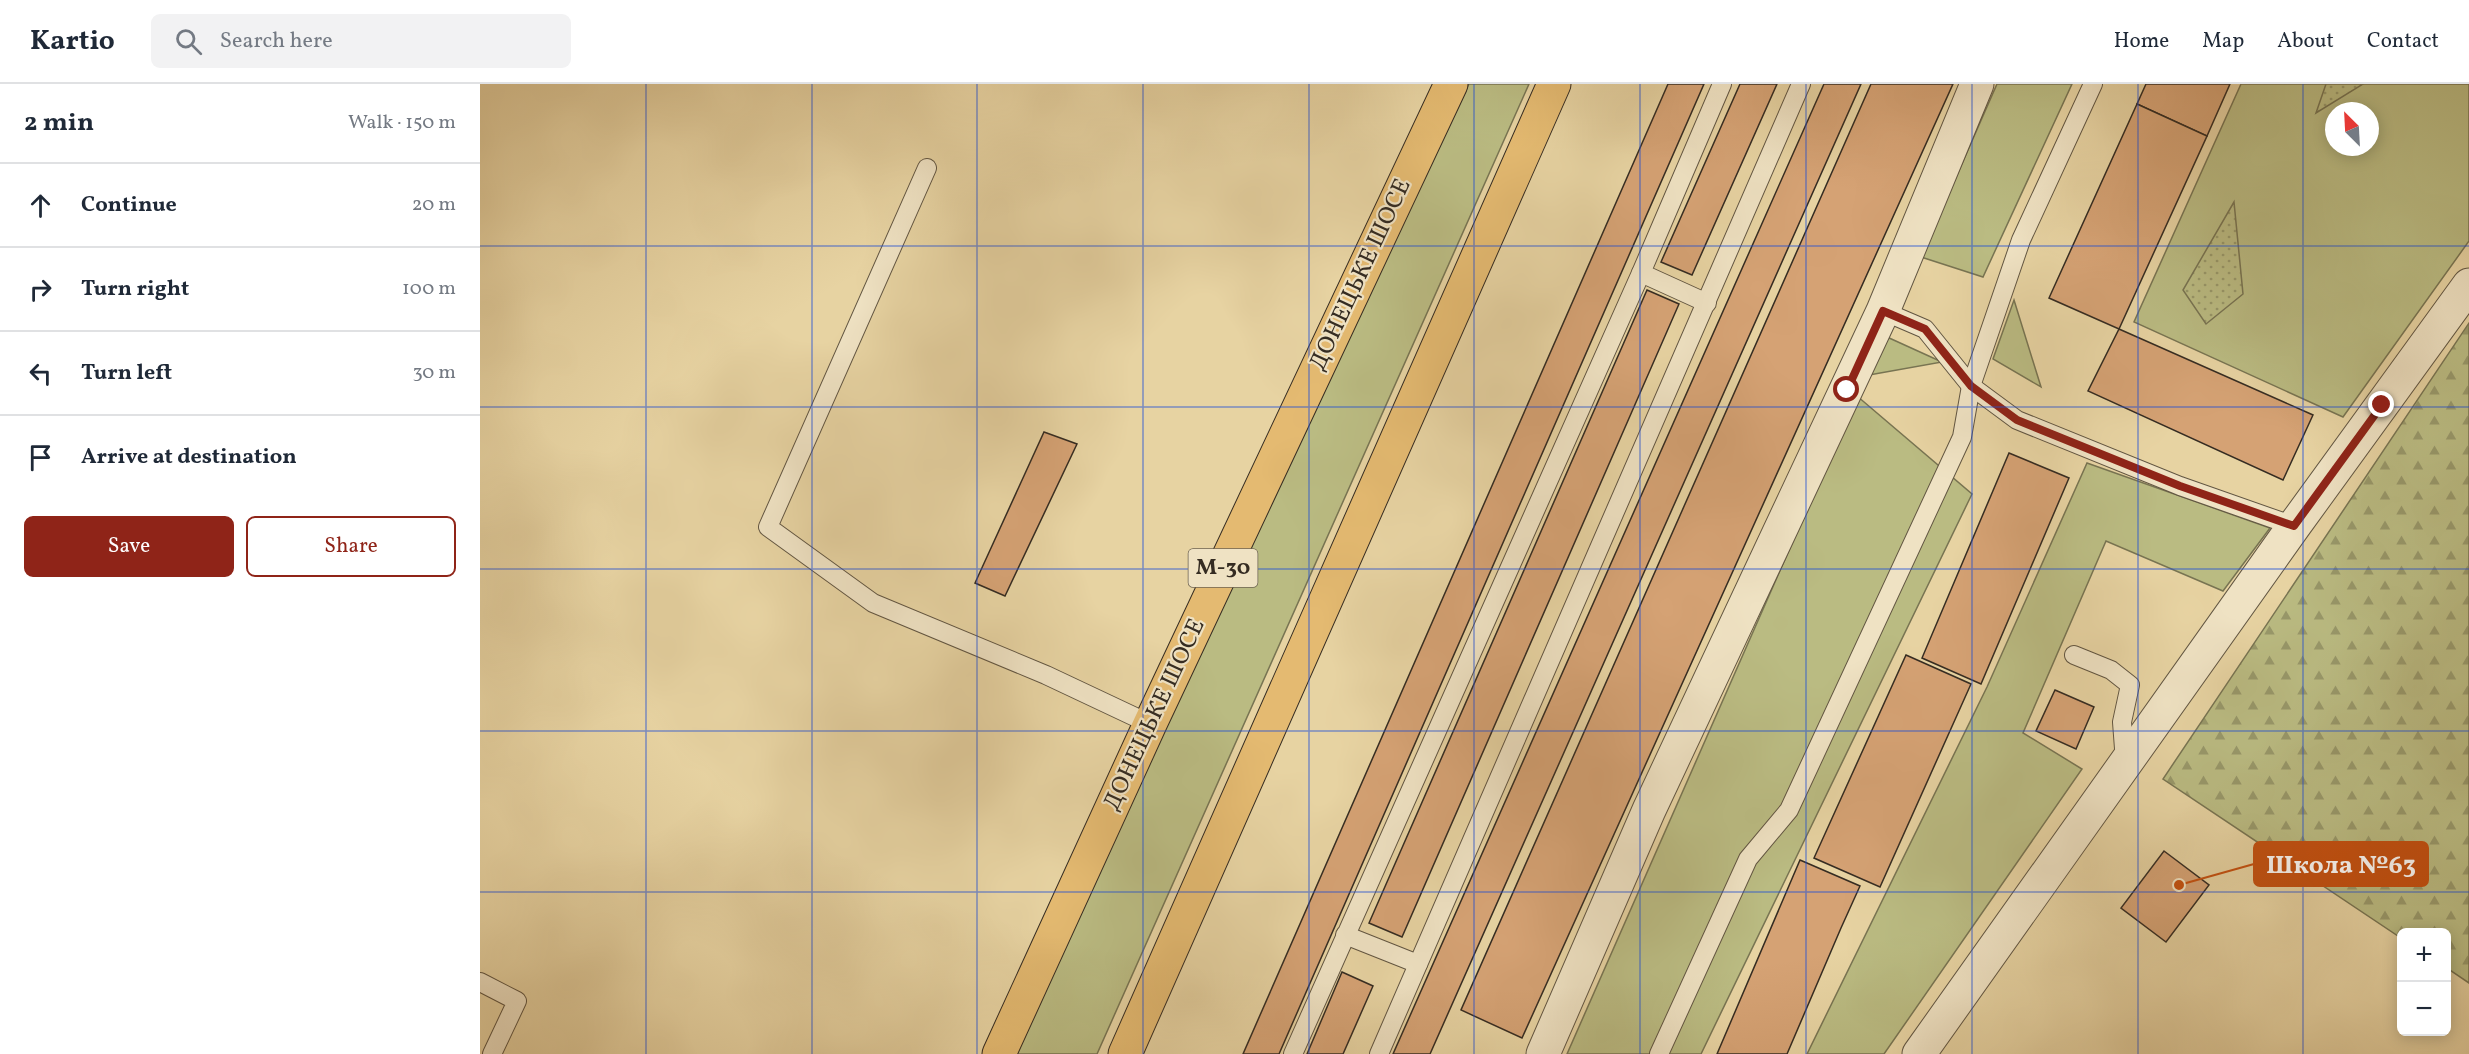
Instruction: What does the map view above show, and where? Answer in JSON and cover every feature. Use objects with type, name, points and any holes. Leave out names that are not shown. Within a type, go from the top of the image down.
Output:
[{"type":"highway","name":"ДОНЕЦЬКЕ ШОСЕ","points":[[999,1054],[1150,724],[1450,84]]},
{"type":"highway","points":[[1125,1054],[1554,84]]},
{"type":"street","points":[[1543,1054],[1648,810],[1883,311],[1977,84]]},
{"type":"street","points":[[1920,1054],[2294,526],[2469,285]]},
{"type":"lane","points":[[1293,1054],[1641,273],[1722,84]]},
{"type":"lane","points":[[1379,1054],[1801,84]]},
{"type":"lane","points":[[1659,1054],[1748,859],[1789,810],[1962,437],[1971,386],[2020,240],[2093,84]]},
{"type":"lane","points":[[927,168],[768,527],[873,603],[1046,675],[1150,724]]},
{"type":"lane","points":[[1641,273],[1707,303]]},
{"type":"lane","points":[[1883,311],[1925,329],[1971,386],[2017,420],[2180,486],[2294,526]]},
{"type":"lane","points":[[2074,655],[2111,670],[2130,685],[2122,722],[2125,764]]},
{"type":"lane","points":[[1345,935],[1418,964]]},
{"type":"lane","points":[[480,982],[517,1001],[492,1054]]},
{"type":"green space","points":[[1469,84],[1529,84],[1097,1054],[1006,1054]]},
{"type":"green space","points":[[1997,84],[2072,84],[1983,277],[1921,257]]},
{"type":"green space","points":[[2241,84],[2469,84],[2469,241],[2343,417],[2134,322]]},
{"type":"green space","points":[[2326,84],[2363,84],[2334,102],[2325,102],[2325,107],[2316,113]]},
{"type":"green space","points":[[2234,202],[2243,294],[2206,324],[2183,290]]},
{"type":"green space","points":[[2014,300],[2041,387],[1993,359]]},
{"type":"green space","points":[[2469,323],[2469,983],[2451,971],[2451,928],[2397,928],[2397,935],[2163,779]]},
{"type":"green space","points":[[1887,337],[1942,362],[1869,375]]},
{"type":"green space","points":[[1857,396],[1972,494],[1701,1054],[1567,1054]]},
{"type":"green space","points":[[2087,463],[2270,528],[2223,591],[2106,541],[2023,733],[2082,769],[1884,1054],[1807,1054],[1987,687]]},
{"type":"building","points":[[1668,84],[1704,84],[1279,1054],[1243,1054]]},
{"type":"building","points":[[1740,84],[1777,84],[1692,275],[1661,262]]},
{"type":"building","points":[[1824,84],[1861,84],[1430,1054],[1393,1054]]},
{"type":"building","points":[[1871,84],[1953,84],[1522,1038],[1461,1010]]},
{"type":"building","points":[[2146,84],[2230,84],[2207,136],[2137,104]]},
{"type":"building","points":[[2137,104],[2207,136],[2119,329],[2049,298]]},
{"type":"building","points":[[1647,290],[1679,304],[1402,937],[1369,923]]},
{"type":"building","points":[[2119,329],[2313,415],[2283,480],[2088,391]]},
{"type":"building","points":[[1044,432],[1077,444],[1005,596],[975,583]]},
{"type":"building","points":[[2009,453],[2069,478],[1981,684],[1922,658]]},
{"type":"building","points":[[1906,655],[1971,684],[1880,887],[1814,858]]},
{"type":"building","points":[[2055,690],[2094,707],[2076,749],[2036,731]]},
{"type":"building","points":[[2164,851],[2209,885],[2166,942],[2121,908]]},
{"type":"building","points":[[1800,860],[1860,886],[1787,1054],[1717,1054]]},
{"type":"building","points":[[1342,972],[1373,986],[1343,1054],[1307,1054]]},
{"type":"place","name":"Школа №63","points":[[2179,885]]},
{"type":"route","points":[[1847,390],[1883,311],[1925,329],[1971,386],[2017,420],[2180,486],[2294,526],[2382,405]]}]
